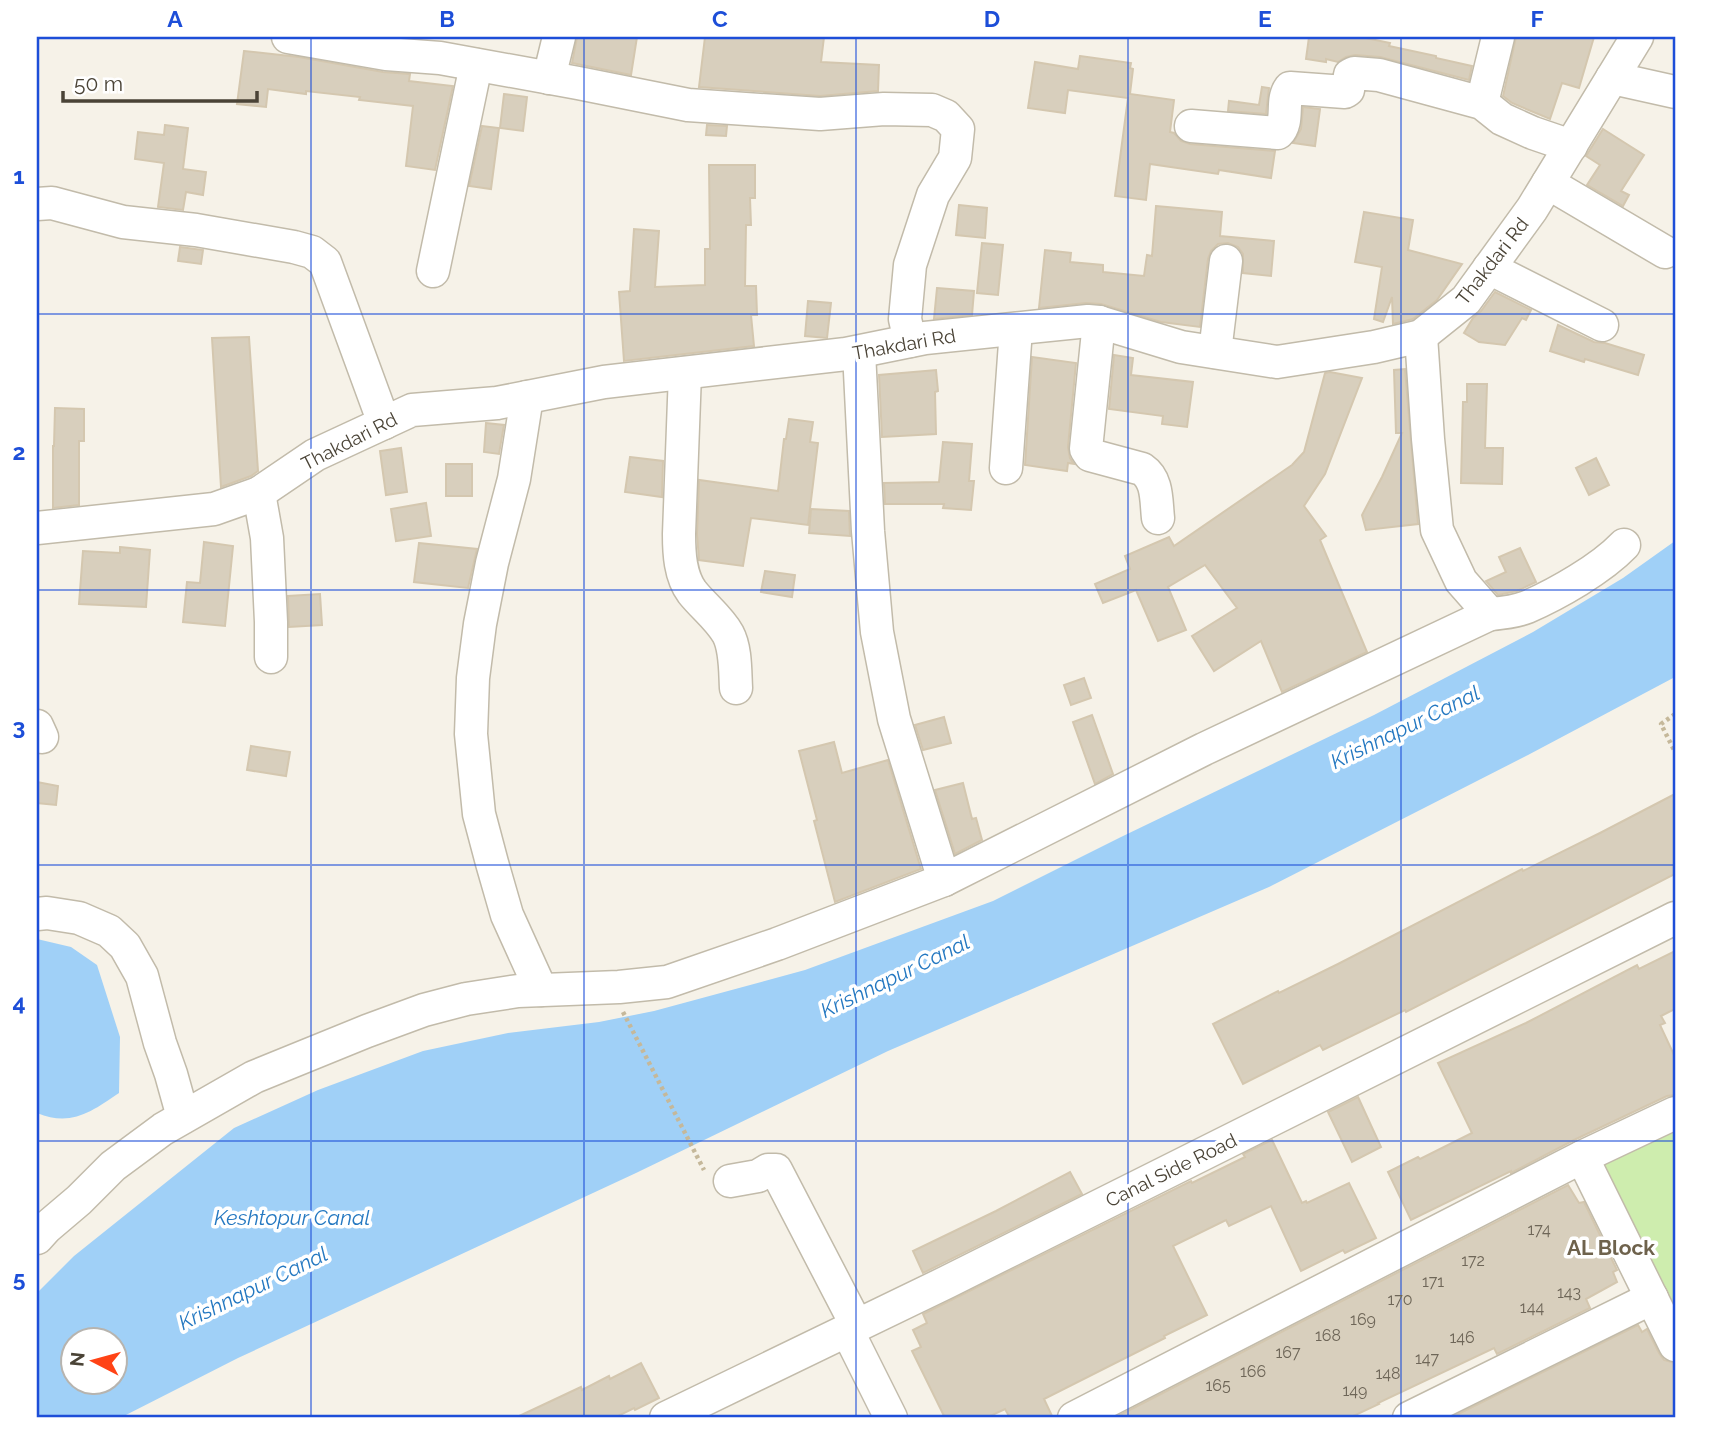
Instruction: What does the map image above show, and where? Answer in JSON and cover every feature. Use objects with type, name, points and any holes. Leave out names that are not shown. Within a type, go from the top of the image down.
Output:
[{"type":"street","points":[[288,37],[386,54],[440,58],[688,105],[820,114],[884,109],[932,110],[946,116],[958,129],[955,158],[933,195],[910,265],[905,319],[910,341]]},
{"type":"street","points":[[549,78],[559,37]]},
{"type":"street","points":[[1482,103],[1498,37]]},
{"type":"street","name":"Thakdari Rd","points":[[37,528],[214,509],[259,493],[315,455],[412,410],[496,403],[604,382],[859,352],[925,338],[1088,321],[1181,347],[1277,362],[1374,346],[1421,335],[1466,300],[1532,209],[1637,37]]},
{"type":"street","points":[[433,271],[476,65]]},
{"type":"street","points":[[1191,126],[1278,133],[1284,127],[1286,94],[1290,88],[1346,92],[1350,75],[1354,73],[1379,75],[1482,103],[1502,119],[1571,146]]},
{"type":"street","points":[[1612,78],[1675,92]]},
{"type":"street","points":[[1548,183],[1665,252]]},
{"type":"street","points":[[37,204],[51,203],[123,222],[196,230],[312,252],[324,262],[384,423]]},
{"type":"street","points":[[1215,352],[1226,261]]},
{"type":"street","points":[[1489,268],[1602,325]]},
{"type":"street","points":[[1099,322],[1086,449],[1090,455],[1142,469],[1150,474],[1158,518]]},
{"type":"street","points":[[1006,468],[1016,329]]},
{"type":"street","points":[[1421,335],[1437,530],[1461,581],[1490,614]]},
{"type":"street","points":[[859,352],[868,531],[877,632],[894,719],[944,880]]},
{"type":"street","points":[[685,373],[680,558],[690,590],[728,635],[734,656],[736,688]]},
{"type":"street","points":[[527,397],[514,479],[492,563],[480,624],[473,678],[471,734],[479,814],[492,863],[507,915],[541,990]]},
{"type":"street","points":[[259,493],[267,538],[271,657]]},
{"type":"street","points":[[37,1238],[113,1166],[163,1129],[254,1077],[401,1018],[466,999],[517,991],[667,982],[777,944],[944,880],[1204,749],[1490,614],[1527,607],[1600,565],[1624,545]]},
{"type":"street","points":[[37,914],[79,918],[109,931],[125,946],[142,976],[183,1117]]},
{"type":"street","name":"Canal Side Road","points":[[666,1418],[1675,918]]},
{"type":"street","points":[[650,995],[700,971]]},
{"type":"street","points":[[1073,1418],[1675,1112]]},
{"type":"street","points":[[1582,1157],[1675,1345]]},
{"type":"street","points":[[730,1181],[758,1177],[768,1170],[776,1170],[852,1328],[891,1418]]},
{"type":"street","points":[[1409,1418],[1651,1298]]},
{"type":"path","points":[[1675,714],[1661,724],[1675,752]]},
{"type":"path","points":[[620,1006],[697,1156]]},
{"type":"green space","points":[[1675,1125],[1675,1329],[1595,1163]]},
{"type":"water","name":"Keshtopur Canal","points":[[1675,541],[1675,677],[1269,887],[888,1051],[636,1173],[238,1358],[120,1418],[37,1418],[37,1293],[74,1256],[234,1128],[318,1090],[423,1051],[508,1033],[599,1022],[654,1011],[805,970],[993,901],[1374,715],[1533,632],[1623,578]]},
{"type":"water","points":[[37,939],[71,947],[97,965],[120,1037],[119,1093],[90,1111],[71,1118],[49,1117],[37,1113]]},
{"type":"building","points":[[577,37],[637,37],[631,75],[572,63]]},
{"type":"building","points":[[705,37],[824,37],[821,62],[879,65],[878,91],[820,96],[699,87]]},
{"type":"building","points":[[1309,37],[1361,37],[1390,43],[1389,46],[1472,66],[1469,80],[1380,57],[1355,55],[1338,62],[1306,59]]},
{"type":"building","points":[[1516,37],[1594,37],[1579,88],[1562,83],[1550,119],[1512,103],[1503,96]]},
{"type":"building","points":[[244,51],[410,74],[409,81],[453,86],[435,170],[406,166],[413,106],[359,100],[360,97],[268,89],[266,107],[237,104]]},
{"type":"building","points":[[1080,56],[1131,63],[1130,68],[1133,69],[1130,94],[1174,100],[1170,132],[1181,141],[1275,151],[1271,178],[1219,170],[1218,174],[1150,164],[1146,200],[1115,196],[1128,98],[1068,90],[1065,113],[1028,108],[1035,62],[1078,69]]},
{"type":"building","points":[[1262,87],[1269,88],[1266,114],[1228,111],[1229,101],[1259,105]]},
{"type":"building","points":[[504,94],[527,97],[523,131],[500,128]]},
{"type":"building","points":[[1303,107],[1320,109],[1315,146],[1293,143],[1301,129]]},
{"type":"building","points":[[165,125],[188,128],[183,169],[206,172],[203,195],[186,192],[183,210],[158,207],[164,163],[135,159],[138,132],[164,135]]},
{"type":"building","points":[[707,125],[727,126],[726,136],[706,135]]},
{"type":"building","points":[[482,126],[499,128],[491,189],[469,186]]},
{"type":"building","points":[[1603,129],[1644,155],[1621,191],[1629,195],[1623,206],[1587,185],[1600,165],[1586,156]]},
{"type":"building","points":[[709,165],[755,165],[755,198],[750,198],[751,225],[746,225],[745,286],[756,286],[757,315],[751,315],[754,346],[624,361],[619,292],[630,291],[634,229],[659,231],[655,287],[705,285],[705,249],[710,249]]},
{"type":"building","points":[[959,205],[987,208],[985,238],[956,235]]},
{"type":"building","points":[[1156,206],[1222,212],[1220,236],[1274,241],[1271,276],[1243,273],[1243,254],[1238,247],[1228,243],[1218,244],[1208,259],[1200,327],[1161,322],[1101,304],[1039,308],[1045,250],[1071,253],[1070,262],[1103,265],[1103,272],[1144,276],[1147,255],[1152,256]]},
{"type":"building","points":[[1364,212],[1413,220],[1408,250],[1462,264],[1437,300],[1413,319],[1393,324],[1392,297],[1383,322],[1374,319],[1382,267],[1355,262]]},
{"type":"building","points":[[982,243],[1003,245],[998,295],[977,293]]},
{"type":"building","points":[[180,247],[203,250],[201,264],[178,261]]},
{"type":"building","points":[[937,288],[974,291],[972,315],[934,319]]},
{"type":"building","points":[[1495,292],[1531,310],[1526,320],[1522,318],[1505,345],[1479,342],[1464,333]]},
{"type":"building","points":[[808,301],[831,303],[827,338],[805,336]]},
{"type":"building","points":[[1558,325],[1594,342],[1644,355],[1638,375],[1550,351]]},
{"type":"building","points":[[249,337],[258,471],[221,487],[212,338]]},
{"type":"building","points":[[1114,355],[1133,358],[1131,375],[1193,382],[1187,427],[1162,424],[1163,416],[1109,409]]},
{"type":"building","points":[[1032,357],[1076,363],[1068,447],[1074,464],[1068,463],[1067,471],[1025,465]]},
{"type":"building","points":[[1405,369],[1418,524],[1366,530],[1362,515],[1402,433],[1396,433],[1394,370]]},
{"type":"building","points":[[936,370],[936,434],[882,437],[879,375]]},
{"type":"building","points":[[1325,373],[1362,378],[1325,474],[1304,506],[1326,536],[1320,540],[1367,652],[1282,692],[1261,641],[1214,671],[1192,636],[1237,608],[1205,565],[1168,587],[1186,630],[1158,641],[1136,590],[1103,603],[1095,584],[1130,569],[1125,556],[1169,537],[1174,546],[1292,465],[1304,452]]},
{"type":"building","points":[[1467,384],[1487,384],[1485,448],[1503,448],[1502,484],[1461,483],[1463,402],[1467,402]]},
{"type":"building","points":[[55,408],[84,409],[84,441],[79,441],[79,505],[53,508],[53,446]]},
{"type":"building","points":[[789,419],[813,422],[810,442],[818,443],[808,525],[751,518],[743,566],[699,560],[699,480],[778,491]]},
{"type":"building","points":[[486,423],[504,425],[499,454],[484,452]]},
{"type":"building","points":[[943,442],[972,444],[969,481],[974,481],[971,510],[943,508],[944,504],[885,504],[884,483],[939,482]]},
{"type":"building","points":[[401,448],[407,492],[386,495],[380,451]]},
{"type":"building","points":[[630,457],[663,461],[662,497],[625,492]]},
{"type":"building","points":[[1596,458],[1609,485],[1589,495],[1576,468]]},
{"type":"building","points":[[446,464],[472,464],[472,496],[446,496]]},
{"type":"building","points":[[426,503],[431,536],[396,541],[391,509]]},
{"type":"building","points":[[811,509],[849,511],[850,536],[809,533]]},
{"type":"building","points":[[204,542],[233,546],[225,626],[183,622],[187,582],[200,583]]},
{"type":"building","points":[[419,543],[477,549],[468,588],[414,582]]},
{"type":"building","points":[[120,547],[150,550],[146,607],[79,604],[83,551],[120,553]]},
{"type":"building","points":[[1520,548],[1536,582],[1517,591],[1498,595],[1486,581],[1506,572],[1499,557]]},
{"type":"building","points":[[765,571],[795,575],[792,597],[761,592]]},
{"type":"building","points":[[320,594],[322,625],[289,627],[288,596]]},
{"type":"building","points":[[1084,678],[1091,698],[1071,705],[1064,685]]},
{"type":"building","points":[[1092,715],[1113,774],[1095,784],[1073,722]]},
{"type":"building","points":[[944,717],[951,743],[923,750],[915,725]]},
{"type":"building","points":[[834,742],[842,773],[888,760],[921,869],[835,902],[799,751]]},
{"type":"building","points":[[251,746],[290,752],[286,776],[247,770]]},
{"type":"building","points":[[37,782],[58,786],[56,805],[37,803]]},
{"type":"building","points":[[963,783],[972,819],[976,818],[982,840],[955,854],[935,790]]},
{"type":"building","points":[[1675,794],[1675,874],[1406,1012],[1405,1010],[1323,1050],[1320,1045],[1243,1084],[1213,1024]]},
{"type":"building","points":[[1675,951],[1675,1009],[1661,1016],[1665,1023],[1660,1025],[1675,1057],[1675,1095],[1667,1096],[1574,1140],[1411,1220],[1388,1172],[1472,1133],[1438,1063],[1526,1023],[1637,965],[1639,969]]},
{"type":"building","points":[[1358,1097],[1381,1147],[1352,1162],[1328,1112]]},
{"type":"building","points":[[1272,1140],[1302,1203],[1349,1183],[1376,1238],[1345,1253],[1343,1250],[1301,1271],[1271,1206],[1229,1226],[1226,1220],[1173,1246],[1207,1315],[1044,1399],[1053,1418],[1010,1418],[1005,1409],[986,1418],[945,1418],[912,1351],[921,1347],[913,1330],[927,1323],[923,1314],[1245,1157],[1243,1154]]},
{"type":"building","points":[[1070,1172],[1082,1194],[923,1273],[913,1251]]},
{"type":"building","points":[[1568,1185],[1579,1203],[1584,1202],[1617,1270],[1613,1272],[1617,1282],[1586,1299],[1590,1308],[1497,1354],[1494,1348],[1349,1418],[1114,1418]]},
{"type":"building","points":[[1638,1325],[1642,1332],[1647,1329],[1664,1360],[1675,1363],[1675,1418],[1450,1418]]},
{"type":"building","points":[[641,1363],[659,1398],[635,1410],[634,1408],[614,1418],[515,1418],[581,1387],[582,1390],[609,1376],[610,1379]]},
{"type":"district","name":"AL Block","points":[[1611,1247]]},
{"type":"water label","name":"Krishnapur Canal","points":[[1405,727]]},
{"type":"water label","name":"Krishnapur Canal","points":[[895,976]]},
{"type":"water label","name":"Krishnapur Canal","points":[[253,1288]]}]
